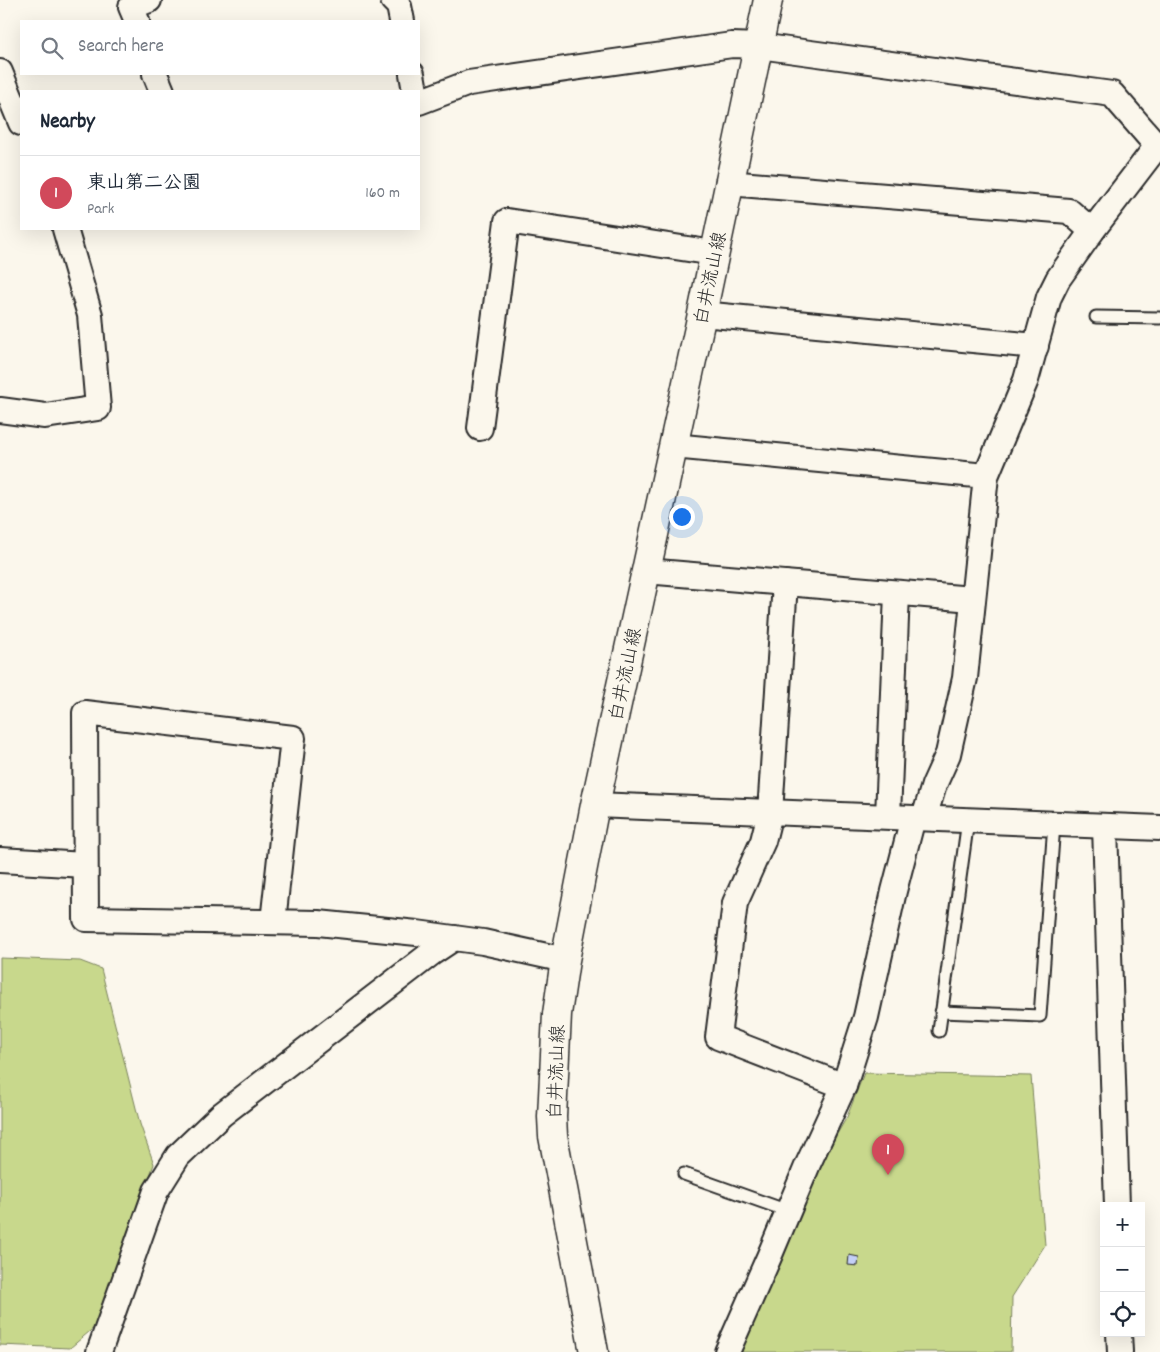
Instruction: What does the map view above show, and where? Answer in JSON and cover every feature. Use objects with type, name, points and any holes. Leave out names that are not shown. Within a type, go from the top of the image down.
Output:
[{"type":"main road","name":"白井流山線","points":[[594,1352],[553,1136],[552,1117],[557,1014],[565,960],[595,805],[768,0]]},
{"type":"street","points":[[137,20],[132,7],[149,0]]},
{"type":"street","points":[[393,0],[399,6],[402,20]]},
{"type":"street","points":[[420,102],[469,83],[732,45],[759,46],[1112,94],[1158,144],[1092,231],[1058,279],[1049,297],[1026,380],[986,476],[965,678],[948,754],[919,818],[894,891],[866,1017],[844,1086],[727,1352]]},
{"type":"street","points":[[0,72],[20,121]]},
{"type":"street","points":[[155,75],[162,90]]},
{"type":"street","points":[[412,75],[415,90]]},
{"type":"street","points":[[728,183],[1069,211],[1092,231]]},
{"type":"street","points":[[480,428],[507,222],[714,253]]},
{"type":"street","points":[[0,410],[45,416],[98,408],[90,315],[65,230]]},
{"type":"street","points":[[702,314],[1036,346]]},
{"type":"street","points":[[673,446],[986,476]]},
{"type":"street","points":[[646,572],[972,599]]},
{"type":"street","points":[[784,583],[770,813],[763,841],[736,903],[718,1038],[844,1086]]},
{"type":"street","points":[[888,816],[897,593]]},
{"type":"street","points":[[274,922],[293,738],[85,713],[86,919],[318,923],[483,942],[565,960]]},
{"type":"street","points":[[595,805],[1160,828]]},
{"type":"street","points":[[1105,826],[1117,1202]]},
{"type":"street","points":[[0,860],[85,865]]},
{"type":"street","points":[[99,1352],[156,1191],[178,1156],[221,1115],[433,952],[454,938]]},
{"type":"street","points":[[1119,1337],[1120,1352]]},
{"type":"lane","points":[[1096,317],[1160,318]]},
{"type":"lane","points":[[939,1031],[968,820]]},
{"type":"lane","points":[[941,1012],[1040,1016],[1054,824]]},
{"type":"lane","points":[[684,1174],[788,1211]]},
{"type":"green space","points":[[0,958],[80,961],[101,969],[140,1124],[154,1164],[96,1326],[70,1348],[0,1345]]},
{"type":"green space","points":[[864,1073],[1031,1076],[1045,1245],[1012,1297],[1011,1352],[735,1352],[798,1215],[847,1117]]},
{"type":"building","points":[[849,1255],[859,1257],[858,1266],[848,1265]]},
{"type":"place","name":"東山第二公園","points":[[888,1175]]}]
